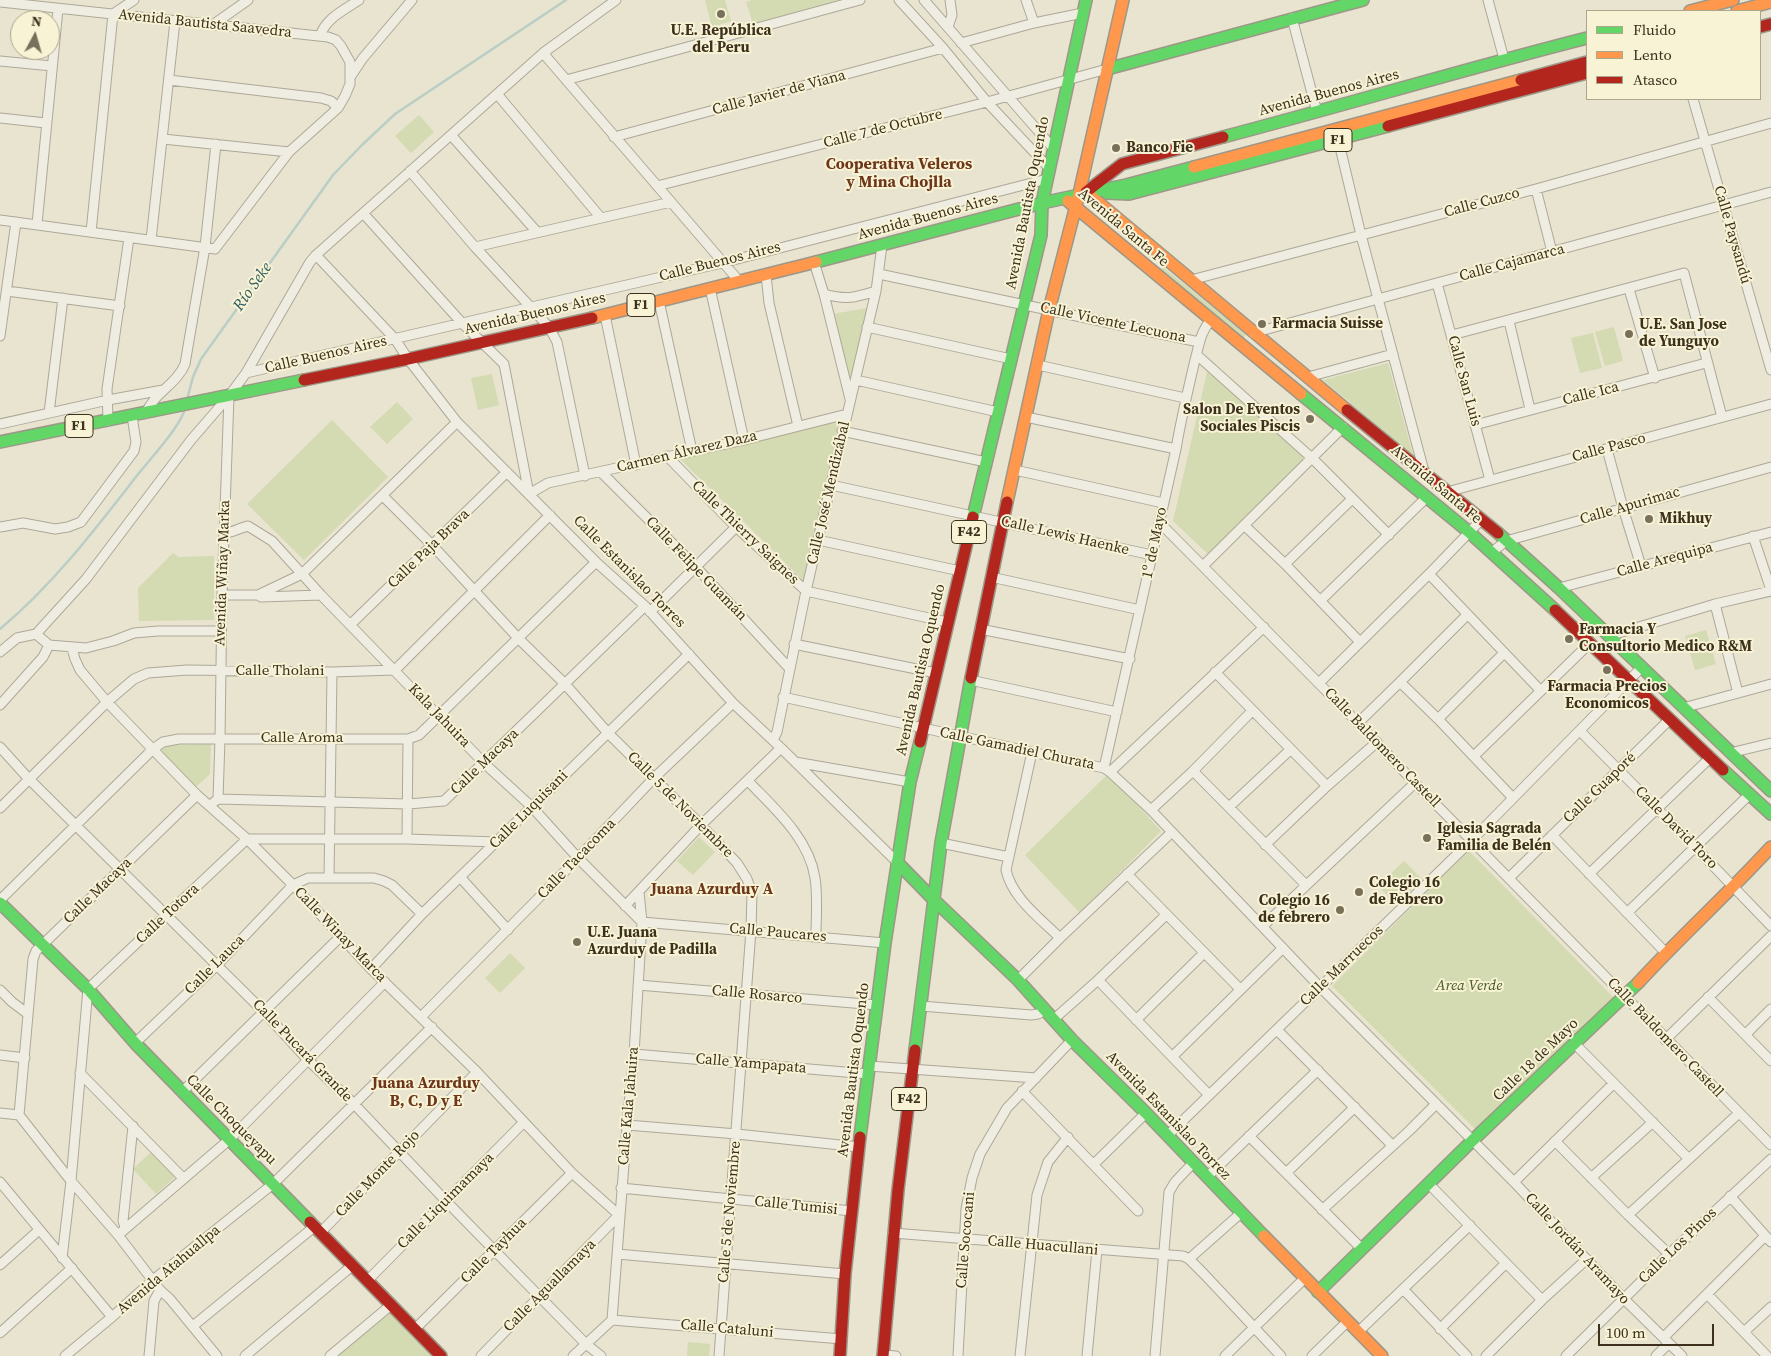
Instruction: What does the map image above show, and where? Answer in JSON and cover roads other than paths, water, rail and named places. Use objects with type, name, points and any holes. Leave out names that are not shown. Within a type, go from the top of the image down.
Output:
[{"type":"main road","name":"Avenida Bautista Oquendo","points":[[840,1356],[845,1274],[868,1070],[885,943],[910,782],[1041,235],[1042,203],[1086,0]]},
{"type":"main road","name":"F42","points":[[883,1356],[893,1233],[941,842],[970,680],[1003,522],[1049,310],[1076,207],[1082,193],[1123,0]]},
{"type":"main road","points":[[1107,70],[1363,0]]},
{"type":"main road","points":[[1694,10],[1729,0]]},
{"type":"main road","points":[[1741,10],[1771,2]]},
{"type":"main road","name":"Avenida Buenos Aires","points":[[1082,193],[1122,164],[1586,38]]},
{"type":"main road","name":"Avenida Buenos Aires","points":[[1082,193],[1122,177],[1586,52]]},
{"type":"main road","name":"Avenida Buenos Aires","points":[[152,412],[408,359],[766,275],[1082,193],[1126,185],[1586,62]]},
{"type":"main road","name":"Avenida Buenos Aires","points":[[1082,193],[1129,194],[1586,73]]},
{"type":"main road","name":"Avenida Santa Fe","points":[[1082,193],[1191,280],[1425,475],[1482,519],[1559,588],[1771,791]]},
{"type":"main road","name":"Avenida Santa Fe","points":[[1064,198],[1492,552],[1771,814]]},
{"type":"main road","name":"F1","points":[[0,442],[152,412]]},
{"type":"main road","name":"Calle 18 de Mayo","points":[[1318,1292],[1473,1140],[1624,997],[1734,887],[1771,847]]},
{"type":"main road","name":"Calle Estanislao Torres","points":[[897,862],[933,899]]},
{"type":"main road","name":"Avenida Estanislao Torrez","points":[[933,899],[1018,980],[1072,1040],[1146,1113],[1241,1213],[1382,1356]]},
{"type":"main road","name":"Calle Choqueyapu","points":[[0,901],[42,946],[88,989],[135,1043],[182,1092],[441,1356]]},
{"type":"street","points":[[91,232],[113,14],[134,0]]},
{"type":"street","points":[[214,24],[248,0]]},
{"type":"street","points":[[320,36],[329,20],[359,0]]},
{"type":"street","points":[[0,220],[215,249],[289,152],[338,108],[345,96],[350,77],[363,58],[412,0]]},
{"type":"street","points":[[0,652],[17,638],[36,634],[86,579],[191,440],[246,373],[310,262],[316,255],[543,53],[616,0]]},
{"type":"street","points":[[566,80],[860,0]]},
{"type":"street","points":[[899,0],[943,48],[987,102],[1049,168]]},
{"type":"street","points":[[924,0],[1054,148]]},
{"type":"street","points":[[948,27],[952,14],[950,0]]},
{"type":"street","points":[[1026,0],[1034,23]]},
{"type":"street","points":[[1488,0],[1504,59]]},
{"type":"street","name":"Avenida Bautista Saavedra","points":[[0,2],[320,36],[336,40],[341,46],[350,62],[350,77]]},
{"type":"street","points":[[37,224],[58,9]]},
{"type":"street","points":[[961,43],[1034,23],[1083,13]]},
{"type":"street","points":[[1292,18],[1317,112]]},
{"type":"street","points":[[151,240],[175,21]]},
{"type":"street","name":"Calle Javier de Viana","points":[[614,137],[943,48]]},
{"type":"street","points":[[543,53],[739,281]]},
{"type":"street","points":[[0,61],[52,66]]},
{"type":"street","name":"Calle 7 de Octubre","points":[[658,186],[1107,70]]},
{"type":"street","points":[[169,80],[321,98],[331,101],[338,108]]},
{"type":"street","points":[[497,94],[601,218]]},
{"type":"street","name":"Calle Paysandú","points":[[1694,100],[1771,370]]},
{"type":"street","points":[[0,118],[46,123]]},
{"type":"street","name":"Calle Cuzco","points":[[1191,280],[1536,189],[1771,123]]},
{"type":"street","points":[[451,135],[537,232]]},
{"type":"street","points":[[163,139],[289,152]]},
{"type":"street","points":[[1338,139],[1361,235],[1425,475]]},
{"type":"street","points":[[152,412],[150,404],[182,372],[185,364],[205,247],[216,144]]},
{"type":"street","points":[[410,171],[475,247],[549,327],[557,342],[585,476]]},
{"type":"street","name":"Calle Buenos Aires","points":[[246,373],[722,262],[1047,179]]},
{"type":"street","points":[[1536,189],[1552,252]]},
{"type":"street","name":"Calle Cajamarca","points":[[1253,333],[1771,192]]},
{"type":"street","points":[[475,247],[671,202]]},
{"type":"street","points":[[363,213],[462,324],[504,364],[530,494]]},
{"type":"street","points":[[0,336],[16,222]]},
{"type":"street","points":[[108,421],[108,389],[129,238]]},
{"type":"street","name":"Calle José Mendizábal","points":[[773,740],[777,732],[794,644],[876,291],[882,245]]},
{"type":"street","name":"Calle Estanislao Torres","points":[[316,255],[395,339],[408,359],[457,422],[596,562],[648,609],[733,703],[897,862]]},
{"type":"street","points":[[814,262],[851,400]]},
{"type":"street","points":[[1452,335],[1684,273],[1706,363],[1722,417]]},
{"type":"street","name":"Calle Vicente Lecuona","points":[[879,274],[1199,342]]},
{"type":"street","points":[[766,275],[769,303],[798,426]]},
{"type":"street","name":"Calle San Luis","points":[[1437,283],[1490,480]]},
{"type":"street","points":[[710,288],[744,440]]},
{"type":"street","points":[[1629,289],[1655,378]]},
{"type":"street","points":[[7,291],[120,306]]},
{"type":"street","points":[[824,294],[841,299],[876,291]]},
{"type":"street","points":[[49,413],[63,298]]},
{"type":"street","points":[[659,301],[692,451]]},
{"type":"street","points":[[604,314],[636,465]]},
{"type":"street","name":"1º de Mayo","points":[[1107,770],[1117,712],[1176,449],[1185,398],[1199,342],[1206,325],[1211,320]]},
{"type":"street","points":[[1509,321],[1530,409]]},
{"type":"street","points":[[867,327],[1011,359]]},
{"type":"street","points":[[1308,377],[1393,354]]},
{"type":"street","points":[[1197,355],[1313,459],[1388,535]]},
{"type":"street","name":"Calle Ica","points":[[1475,425],[1706,363]]},
{"type":"street","points":[[1038,365],[1185,398]]},
{"type":"street","points":[[856,380],[998,412]]},
{"type":"street","points":[[0,424],[163,390]]},
{"type":"street","name":"Avenida Wiñay Marka","points":[[218,799],[223,533],[229,396]]},
{"type":"street","name":"Calle Pasco","points":[[1447,492],[1771,404]]},
{"type":"street","name":"Carmen Álvarez Daza","points":[[530,494],[548,483],[636,465],[847,414]]},
{"type":"street","points":[[0,527],[23,523],[55,529],[81,522],[134,451],[136,442],[132,416]]},
{"type":"street","points":[[1026,417],[1176,449]]},
{"type":"street","points":[[258,595],[302,574],[457,422]]},
{"type":"street","points":[[1203,566],[1313,459],[1343,427]]},
{"type":"street","points":[[842,431],[986,462]]},
{"type":"street","points":[[1607,448],[1622,508],[1641,566]]},
{"type":"street","name":"Calle Thierry Saignes","points":[[667,456],[736,527],[806,591],[947,622]]},
{"type":"street","name":"Calle Apurimac","points":[[1492,552],[1506,541],[1771,467]]},
{"type":"street","points":[[1015,470],[1164,503]]},
{"type":"street","name":"Calle Paja Brava","points":[[350,625],[507,472]]},
{"type":"street","name":"Calle Felipe Guamán","points":[[601,472],[696,567],[789,668]]},
{"type":"street","name":"Calle Lewis Haenke","points":[[831,485],[1152,555]]},
{"type":"street","name":"Calle 5 de Noviembre","points":[[383,496],[433,546],[519,639],[565,684],[608,732],[737,863],[747,879],[752,893],[751,930],[719,1356]]},
{"type":"street","points":[[1321,600],[1427,497]]},
{"type":"street","points":[[1285,564],[1352,499]]},
{"type":"street","points":[[395,670],[550,515]]},
{"type":"street","points":[[1319,683],[1482,519]]},
{"type":"street","name":"Calle Baldomero Castell","points":[[1160,522],[1358,722],[1665,1040],[1771,1145]]},
{"type":"street","points":[[1244,525],[1321,600],[1360,642]]},
{"type":"street","name":"Kala Jahuira","points":[[223,533],[232,534],[242,527],[248,526],[272,541],[350,625],[485,764],[532,807],[578,858],[642,922]]},
{"type":"street","name":"Calle Macaya","points":[[218,799],[408,804],[444,801],[485,764],[565,684],[696,567],[736,527]]},
{"type":"street","name":"Calle Arequipa","points":[[1559,588],[1771,532]]},
{"type":"street","points":[[1609,636],[1715,604],[1771,590],[1753,536]]},
{"type":"street","points":[[818,540],[960,572]]},
{"type":"street","points":[[407,840],[408,739],[419,735],[596,562]]},
{"type":"street","points":[[1429,574],[1541,691]]},
{"type":"street","points":[[991,578],[1140,610]]},
{"type":"street","points":[[222,595],[258,595],[261,597],[321,595]]},
{"type":"street","points":[[1715,604],[1738,693]]},
{"type":"street","points":[[1358,722],[1467,615]]},
{"type":"street","points":[[1107,770],[1264,627]]},
{"type":"street","points":[[980,629],[1130,659]]},
{"type":"street","points":[[36,634],[49,645],[86,648],[134,633],[221,631]]},
{"type":"street","points":[[1474,756],[1590,643]]},
{"type":"street","points":[[794,644],[936,673]]},
{"type":"street","points":[[0,705],[43,657],[49,645]]},
{"type":"street","name":"Calle Winay Marca","points":[[72,648],[80,670],[107,702],[197,795],[247,839],[293,885],[371,969],[477,1072],[572,1172],[619,1216]]},
{"type":"street","points":[[1438,719],[1504,653]]},
{"type":"street","name":"Calle Luquisani","points":[[371,969],[422,914],[689,654]]},
{"type":"street","name":"Calle Marruecos","points":[[1167,1136],[1472,840],[1642,667]]},
{"type":"street","name":"Calle Tholani","points":[[0,808],[28,778],[107,702],[134,679],[148,673],[187,670],[332,672],[395,670]]},
{"type":"street","points":[[329,878],[332,672]]},
{"type":"street","points":[[1215,672],[1326,786]]},
{"type":"street","points":[[970,680],[1117,712]]},
{"type":"street","points":[[1400,682],[1513,798]]},
{"type":"street","points":[[1683,708],[1771,684]]},
{"type":"street","name":"Calle Gamadiel Churata","points":[[783,697],[1107,770]]},
{"type":"street","name":"Calle Tacacoma","points":[[421,1017],[508,930],[654,778],[733,703]]},
{"type":"street","points":[[1151,810],[1193,771],[1252,711]]},
{"type":"street","name":"Calle Guaporé","points":[[1509,878],[1669,720]]},
{"type":"street","name":"Calle David Toro","points":[[1580,731],[1771,926]]},
{"type":"street","name":"Calle Aroma","points":[[0,901],[76,824],[162,742],[170,739],[331,737],[408,739]]},
{"type":"street","points":[[1266,845],[1326,786],[1377,742]]},
{"type":"street","points":[[1730,753],[1771,742]]},
{"type":"street","name":"Calle Pucará Grande","points":[[0,747],[28,778],[264,1012],[308,1060],[355,1105],[494,1251],[586,1344],[601,1356]]},
{"type":"street","points":[[625,906],[700,825],[781,748]]},
{"type":"street","points":[[1229,807],[1290,750]]},
{"type":"street","points":[[1032,752],[1006,870],[1011,886],[1017,894],[1060,938]]},
{"type":"street","points":[[1588,874],[1710,757]]},
{"type":"street","points":[[795,762],[910,782]]},
{"type":"street","name":"Calle Jordán Aramayo","points":[[1107,770],[1151,810],[1320,987],[1473,1140],[1624,1299],[1682,1356]]},
{"type":"street","points":[[1193,771],[1306,885]]},
{"type":"street","points":[[748,781],[781,816],[797,836],[809,856],[816,886],[816,936]]},
{"type":"street","points":[[1263,926],[1415,783]]},
{"type":"street","points":[[1627,913],[1750,794]]},
{"type":"street","name":"Calle Macaya","points":[[42,946],[197,795]]},
{"type":"street","points":[[210,806],[218,799]]},
{"type":"street","points":[[1018,980],[1172,832]]},
{"type":"street","points":[[1552,835],[1666,953]]},
{"type":"street","points":[[247,839],[497,842]]},
{"type":"street","name":"Calle Totora","points":[[88,989],[247,839]]},
{"type":"street","points":[[941,842],[1008,857]]},
{"type":"street","points":[[1127,874],[1240,989]]},
{"type":"street","points":[[460,877],[508,930]]},
{"type":"street","points":[[293,885],[308,878],[374,878],[392,886],[422,914]]},
{"type":"street","name":"Calle Lauca","points":[[135,1043],[217,965],[293,885]]},
{"type":"street","name":"Calle Kala Jahuira","points":[[612,1320],[621,1188],[634,1054],[642,922],[639,892]]},
{"type":"street","points":[[1053,1020],[1166,915]]},
{"type":"street","name":"Calle Paucares","points":[[642,922],[885,943]]},
{"type":"street","points":[[182,1092],[340,936]]},
{"type":"street","points":[[1665,1040],[1771,936]]},
{"type":"street","points":[[42,946],[36,951],[33,960],[19,1115],[118,1235],[160,1290],[170,1299],[218,1356]]},
{"type":"street","points":[[1173,1056],[1283,948]]},
{"type":"street","points":[[1136,1020],[1204,953]]},
{"type":"street","points":[[1098,980],[1173,1056],[1209,1096]]},
{"type":"street","points":[[118,1235],[125,1227],[230,1139],[385,982]]},
{"type":"street","name":"Calle Rosarco","points":[[638,985],[877,1005]]},
{"type":"street","points":[[62,1258],[72,1181],[88,989]]},
{"type":"street","points":[[0,990],[28,1014]]},
{"type":"street","points":[[1708,997],[1746,1034],[1771,1062]]},
{"type":"street","points":[[0,1001],[12,1002]]},
{"type":"street","points":[[921,1006],[1031,1015],[1045,1010]]},
{"type":"street","points":[[1746,1034],[1771,1009]]},
{"type":"street","points":[[273,1184],[432,1027]]},
{"type":"street","points":[[1277,1030],[1392,1145]]},
{"type":"street","name":"Calle Sococani","points":[[958,1356],[966,1209],[972,1178],[980,1154],[1007,1108],[1072,1040]]},
{"type":"street","points":[[1574,1044],[1688,1158]]},
{"type":"street","name":"Calle Yampapata","points":[[634,1054],[868,1070],[913,1068],[1036,1078]]},
{"type":"street","points":[[0,1055],[25,1058]]},
{"type":"street","points":[[1207,1177],[1318,1070]]},
{"type":"street","name":"Calle Monte Rojo","points":[[192,1326],[317,1230],[399,1152],[477,1072]]},
{"type":"street","points":[[80,1073],[183,1178]]},
{"type":"street","points":[[1514,1182],[1614,1083]]},
{"type":"street","points":[[1022,1091],[1138,1211]]},
{"type":"street","points":[[1322,1210],[1436,1104]]},
{"type":"street","points":[[1286,1173],[1354,1107]]},
{"type":"street","points":[[0,1113],[19,1115]]},
{"type":"street","points":[[1094,1164],[1146,1113]]},
{"type":"street","points":[[1628,1215],[1739,1113]]},
{"type":"street","name":"Calle Liquimamaya","points":[[368,1280],[524,1122]]},
{"type":"street","points":[[1591,1178],[1653,1122]]},
{"type":"street","points":[[627,1124],[859,1147]]},
{"type":"street","points":[[125,1227],[122,1221],[133,1126]]},
{"type":"street","points":[[1248,1136],[1362,1249]]},
{"type":"street","points":[[1020,1356],[1036,1195],[1048,1162],[1068,1137]]},
{"type":"street","points":[[1555,1141],[1669,1254]]},
{"type":"street","name":"Calle Los Pinos","points":[[1566,1356],[1669,1254],[1771,1159]]},
{"type":"street","points":[[1155,1356],[1168,1192],[1174,1182],[1193,1163]]},
{"type":"street","name":"Calle Tayhua","points":[[415,1329],[572,1172]]},
{"type":"street","points":[[1,1184],[112,1317]]},
{"type":"street","name":"Avenida Atahuallpa","points":[[66,1356],[153,1280],[273,1184]]},
{"type":"street","points":[[1429,1184],[1542,1300]]},
{"type":"street","name":"Calle Tumisi","points":[[621,1188],[852,1211]]},
{"type":"street","points":[[1656,1356],[1666,1340],[1707,1294],[1768,1239],[1730,1196]]},
{"type":"street","points":[[1241,1213],[1189,1260],[1281,1356]]},
{"type":"street","name":"Calle Aguallamaya","points":[[480,1356],[619,1216]]},
{"type":"street","points":[[1358,1332],[1470,1225]]},
{"type":"street","points":[[0,1265],[39,1230]]},
{"type":"street","name":"Calle Huacullani","points":[[893,1233],[964,1240],[1179,1255],[1189,1260]]},
{"type":"street","points":[[1087,1356],[1097,1250]]},
{"type":"street","points":[[617,1254],[845,1274]]},
{"type":"street","points":[[1486,1356],[1542,1300],[1587,1259]]},
{"type":"street","points":[[1440,1329],[1506,1263]]},
{"type":"street","points":[[245,1356],[353,1265]]},
{"type":"street","points":[[0,1333],[72,1268]]},
{"type":"street","points":[[1225,1356],[1305,1278]]},
{"type":"street","points":[[1402,1289],[1467,1356]]},
{"type":"street","points":[[150,1356],[154,1301],[160,1290]]},
{"type":"street","points":[[1707,1294],[1768,1356]]},
{"type":"street","points":[[330,1356],[391,1305]]},
{"type":"street","points":[[1744,1332],[1771,1307]]},
{"type":"street","points":[[573,1356],[612,1320]]},
{"type":"street","name":"Calle Cataluni","points":[[612,1320],[842,1338]]},
{"type":"street","points":[[1312,1356],[1348,1321]]},
{"type":"street","points":[[883,1356],[896,1356]]},
{"type":"waterway","name":"Río Seke","points":[[188,396],[193,377],[201,359],[333,175],[395,114],[566,0]]},
{"type":"waterway","name":"Río Seke","points":[[0,629],[20,612],[74,555],[164,443],[184,412]]},
{"type":"place","name":"U.E. República del Peru","points":[[721,14]]},
{"type":"place","name":"Banco Fie","points":[[1116,148]]},
{"type":"place","name":"Farmacia Suisse","points":[[1262,324]]},
{"type":"place","name":"U.E. San Jose de Yunguyo","points":[[1629,334]]},
{"type":"place","name":"Salon De Eventos Sociales Piscis","points":[[1310,419]]},
{"type":"place","name":"Mikhuy","points":[[1649,519]]},
{"type":"place","name":"Farmacia Y Consultorio Medico R&M","points":[[1569,639]]},
{"type":"place","name":"Farmacia Precios Economicos","points":[[1607,670]]},
{"type":"place","name":"Iglesia Sagrada Familia de Belén","points":[[1427,838]]},
{"type":"place","name":"Colegio 16 de Febrero","points":[[1359,892]]},
{"type":"place","name":"Colegio 16 de febrero","points":[[1340,910]]},
{"type":"place","name":"U.E. Juana Azurduy de Padilla","points":[[577,942]]},
{"type":"district","name":"Cooperativa Veleros y Mina Chojlla","points":[[899,174]]},
{"type":"district","name":"Juana Azurduy A","points":[[712,890]]},
{"type":"district","name":"Juana Azurduy B, C, D y E","points":[[426,1093]]},
{"type":"park label","name":"Area Verde","points":[[1469,986]]}]
